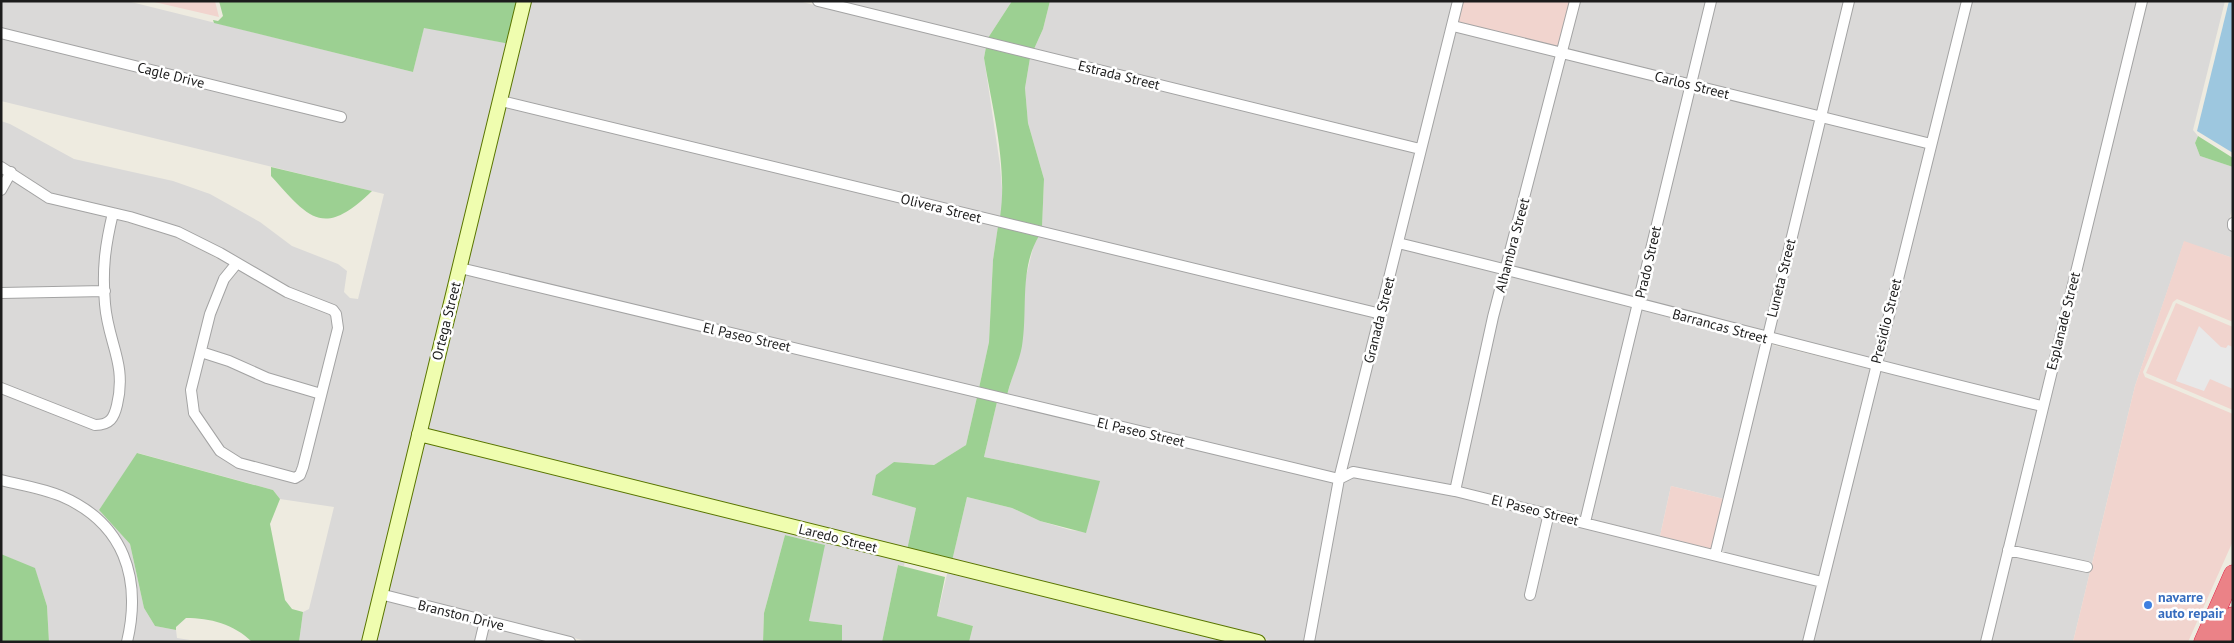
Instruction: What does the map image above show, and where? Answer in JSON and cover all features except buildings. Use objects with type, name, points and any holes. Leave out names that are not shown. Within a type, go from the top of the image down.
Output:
[{"type":"highway","points":[[2203,642],[2233,574]]},
{"type":"highway","points":[[2222,642],[2233,616]]},
{"type":"street","name":"Ortega Street","points":[[369,642],[524,1]]},
{"type":"street","name":"Estrada Street","points":[[818,1],[1420,149]]},
{"type":"street","name":"Granada Street","points":[[1309,642],[1339,479],[1458,1]]},
{"type":"street","name":"Alhambra Street","points":[[1455,491],[1493,318],[1575,1]]},
{"type":"street","name":"Prado Street","points":[[1586,522],[1690,85],[1712,1]]},
{"type":"street","name":"Luneta Street","points":[[1715,555],[1849,1]]},
{"type":"street","name":"Presidio Street","points":[[1808,642],[1967,1]]},
{"type":"street","name":"Esplanade Street","points":[[1986,642],[2142,1]]},
{"type":"street","name":"Carlos Street","points":[[1453,26],[1931,144]]},
{"type":"street","name":"Cagle Drive","points":[[1,33],[340,117]]},
{"type":"street","name":"Olivera Street","points":[[501,101],[1381,314]]},
{"type":"street","points":[[1,190],[6,170],[49,198],[130,217],[178,232],[237,263],[287,292],[326,306],[336,314],[338,328],[300,475],[295,478],[239,463],[220,451],[194,412],[191,390],[217,293],[224,279],[237,263]]},
{"type":"street","points":[[1,388],[87,423],[103,425],[110,422],[114,415],[122,380],[106,316],[104,291],[104,252],[114,213]]},
{"type":"street","name":"Barrancas Street","points":[[1398,243],[1507,269],[1875,366],[2042,406]]},
{"type":"street","name":"El Paseo Street","points":[[460,268],[1339,479],[1353,472],[1455,491],[1822,582]]},
{"type":"street","points":[[1,293],[104,291]]},
{"type":"street","points":[[201,352],[229,361],[268,378],[321,394]]},
{"type":"street","name":"Laredo Street","points":[[418,434],[1258,642]]},
{"type":"street","points":[[1,480],[59,495],[86,510],[107,529],[124,555],[133,587],[133,608],[127,642]]},
{"type":"street","points":[[1530,595],[1549,513]]},
{"type":"street","points":[[2008,550],[2087,567]]},
{"type":"street","name":"Branston Drive","points":[[380,594],[570,642]]},
{"type":"street","points":[[480,642],[485,621]]},
{"type":"shaded area","points":[[1,1],[127,1],[413,72],[424,27],[510,44],[364,642],[299,642],[303,612],[309,609],[334,507],[280,499],[273,490],[138,453],[99,510],[130,544],[144,608],[155,626],[176,630],[177,638],[190,640],[131,642],[137,608],[137,587],[128,553],[110,526],[88,506],[61,491],[1,475],[1,393],[94,430],[103,430],[111,426],[118,416],[126,380],[110,315],[108,253],[116,219],[176,237],[230,265],[214,291],[187,389],[190,414],[201,432],[217,454],[237,467],[294,482],[342,329],[334,305],[289,288],[237,257],[179,228],[128,211],[51,194],[39,187],[27,177],[1,162],[1,121],[74,159],[173,181],[210,194],[260,222],[292,246],[338,264],[347,271],[344,292],[350,298],[358,299],[384,194],[1,101],[1,38],[343,122],[346,114],[1,28]]},
{"type":"shaded area","points":[[150,1],[215,1],[219,17]]},
{"type":"shaded area","points":[[529,1],[798,1],[986,47],[984,58],[1000,165],[1003,201],[1000,217],[506,97]]},
{"type":"shaded area","points":[[838,1],[1012,1],[988,38]]},
{"type":"shaded area","points":[[1050,1],[1454,1],[1417,144],[1034,49],[1043,29]]},
{"type":"shaded area","points":[[1462,1],[1571,2],[1560,48],[1458,23]]},
{"type":"shaded area","points":[[1579,1],[1707,1],[1687,80],[1568,50]]},
{"type":"shaded area","points":[[1716,1],[1845,1],[1818,111],[1695,82]]},
{"type":"shaded area","points":[[1853,1],[1962,1],[1928,138],[1826,113]]},
{"type":"shaded area","points":[[1971,1],[2138,1],[2039,400],[1880,362]]},
{"type":"shaded area","points":[[2146,1],[2225,1],[2193,130],[2198,136],[2195,143],[2200,156],[2233,167],[2233,206],[2228,225],[2233,231],[2233,258],[2184,242],[2135,386],[2090,572],[2091,563],[2013,546]]},
{"type":"shaded area","points":[[1455,32],[1557,57],[1504,264],[1403,239]]},
{"type":"shaded area","points":[[1030,58],[1415,153],[1378,309],[1042,227],[1044,179],[1028,123],[1025,88]]},
{"type":"shaded area","points":[[1565,59],[1685,89],[1635,298],[1512,266]]},
{"type":"shaded area","points":[[1693,91],[1816,120],[1764,332],[1643,300]]},
{"type":"shaded area","points":[[504,107],[998,226],[993,260],[989,342],[979,388],[465,265]]},
{"type":"shaded area","points":[[1824,122],[1926,147],[1872,360],[1772,334]]},
{"type":"shaded area","points":[[12,178],[48,203],[108,217],[100,252],[100,286],[1,288],[1,198]]},
{"type":"shaded area","points":[[1039,236],[1376,318],[1336,473],[1007,395],[1021,348],[1025,281],[1034,244]]},
{"type":"shaded area","points":[[2184,241],[2233,258],[2233,322],[2177,299],[2173,302],[2143,372],[2145,377],[2233,414],[2233,541],[2188,642],[2073,642],[2135,386]]},
{"type":"shaded area","points":[[1401,248],[1501,273],[1452,486],[1346,467]]},
{"type":"shaded area","points":[[238,269],[332,316],[334,328],[319,388],[269,373],[206,349],[214,315],[228,282]]},
{"type":"shaded area","points":[[462,274],[977,397],[966,445],[934,465],[894,462],[872,495],[916,508],[907,550],[424,431]]},
{"type":"shaded area","points":[[1509,275],[1633,308],[1583,517],[1460,487],[1497,319]]},
{"type":"shaded area","points":[[100,296],[118,380],[110,413],[102,421],[88,418],[1,383],[1,297]]},
{"type":"shaded area","points":[[2176,303],[2233,327],[2233,410],[2146,373]]},
{"type":"shaded area","points":[[1641,310],[1761,341],[1724,499],[1671,486],[1660,536],[1591,519]]},
{"type":"shaded area","points":[[2199,326],[2221,347],[2226,348],[2228,345],[2233,347],[2233,389],[2210,379],[2204,391],[2176,381]]},
{"type":"shaded area","points":[[1769,344],[1870,369],[1819,576],[1720,551]]},
{"type":"shaded area","points":[[203,358],[316,397],[297,472],[241,458],[223,447],[198,410],[195,391]]},
{"type":"shaded area","points":[[1878,371],[2037,410],[1982,642],[1812,642]]},
{"type":"shaded area","points":[[997,402],[1334,483],[1305,642],[1277,642],[952,561],[967,497],[1012,508],[1040,521],[1070,530],[1086,532],[1099,481],[984,457]]},
{"type":"shaded area","points":[[421,440],[905,560],[904,566],[898,565],[882,642],[842,642],[842,625],[809,621],[824,545],[785,535],[764,613],[763,642],[590,642],[385,591]]},
{"type":"shaded area","points":[[1354,477],[1454,496],[1544,517],[1525,599],[1533,600],[1552,519],[1817,586],[1804,642],[1313,642],[1343,482]]},
{"type":"shaded area","points":[[1,485],[57,500],[83,514],[104,532],[114,545],[125,571],[129,608],[123,642],[49,642],[47,606],[35,569],[1,554]]},
{"type":"shaded area","points":[[1671,486],[1724,499],[1712,549],[1660,536]]},
{"type":"shaded area","points":[[2010,555],[2090,572],[2073,642],[1990,642]]},
{"type":"shaded area","points":[[948,570],[1238,642],[969,642],[973,626],[937,616]]},
{"type":"shaded area","points":[[383,600],[480,625],[476,642],[373,642]]},
{"type":"shaded area","points":[[488,627],[550,642],[485,642]]},
{"type":"green space","points":[[219,1],[520,1],[510,44],[424,28],[413,72],[214,23],[213,20],[218,21],[223,16]]},
{"type":"green space","points":[[1012,1],[1050,1],[1043,29],[1034,49],[988,38]]},
{"type":"green space","points":[[986,47],[1030,58],[1025,88],[1028,123],[1044,179],[1042,227],[1000,217],[1002,198],[1001,158],[984,58]]},
{"type":"green space","points":[[2198,136],[2233,158],[2233,167],[2200,156],[2195,143]]},
{"type":"green space","points":[[271,167],[372,191],[341,215],[329,218],[317,217],[307,212],[284,191],[271,176]]},
{"type":"green space","points":[[998,226],[1039,236],[1033,249],[1026,276],[1022,346],[1007,395],[979,388],[989,342],[993,260]]},
{"type":"green space","points":[[977,397],[997,402],[984,457],[1100,481],[1086,533],[1040,521],[1012,508],[967,497],[952,561],[907,550],[916,508],[872,495],[876,475],[894,462],[934,465],[966,445]]},
{"type":"green space","points":[[137,453],[273,490],[280,499],[270,524],[285,600],[292,609],[303,612],[299,642],[252,642],[230,626],[204,619],[186,618],[176,627],[176,630],[155,626],[144,608],[130,544],[99,510]]},
{"type":"green space","points":[[785,535],[825,545],[809,621],[842,625],[842,642],[763,642],[764,613]]},
{"type":"green space","points":[[1,554],[35,568],[47,606],[49,642],[1,642]]},
{"type":"green space","points":[[898,565],[945,577],[937,616],[973,626],[969,642],[882,642]]},
{"type":"water","points":[[2229,1],[2233,1],[2233,153],[2197,131]]},
{"type":"place","name":"navarre auto repair","points":[[2148,605]]}]
